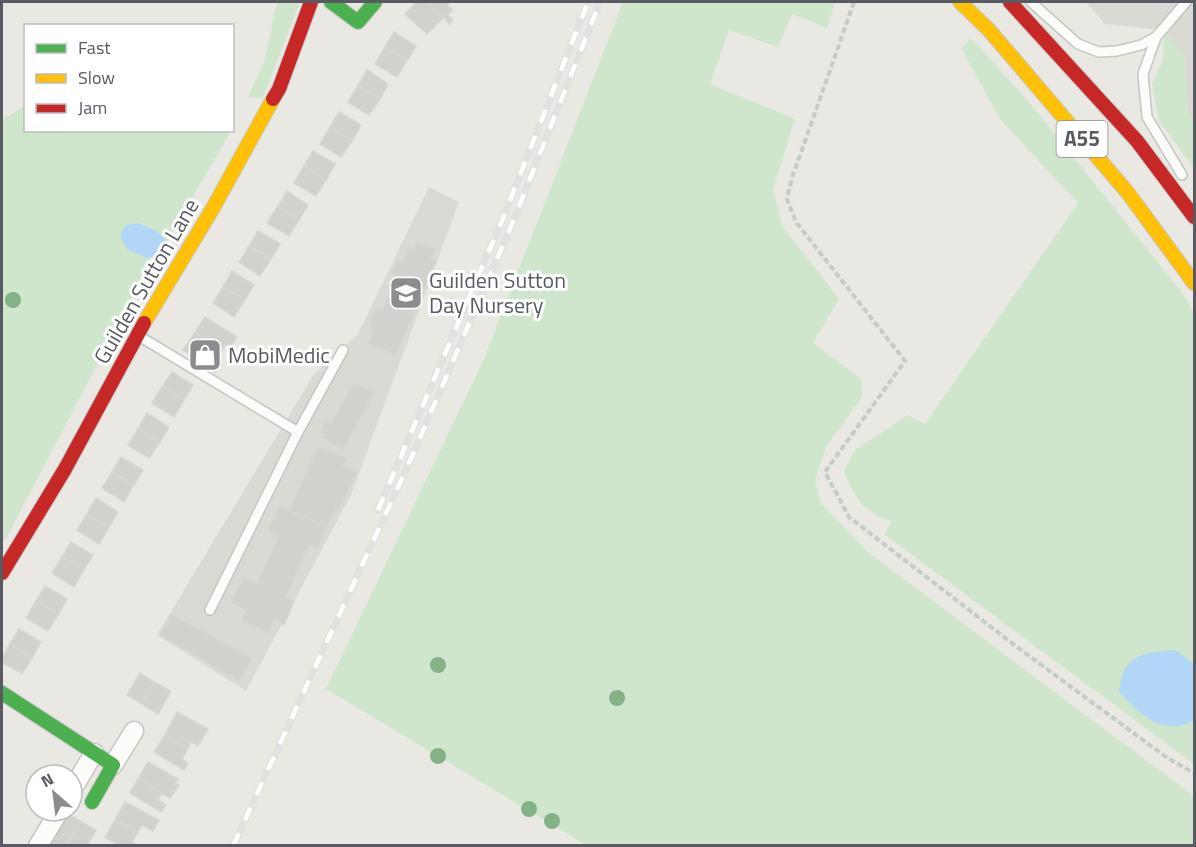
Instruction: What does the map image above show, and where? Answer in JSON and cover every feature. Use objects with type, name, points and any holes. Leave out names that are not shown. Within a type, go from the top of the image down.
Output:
[{"type":"main road","name":"Guilden Sutton Lane","points":[[2,573],[65,469],[137,335],[213,208],[279,88],[311,2]]},
{"type":"main road","points":[[331,2],[358,22],[375,2]]},
{"type":"main road","name":"A55","points":[[960,2],[989,30],[1128,193],[1194,283]]},
{"type":"main road","name":"A55","points":[[1010,2],[1137,141],[1194,217]]},
{"type":"main road","points":[[2,693],[113,765],[92,802]]},
{"type":"street","points":[[113,765],[134,731]]},
{"type":"street","points":[[84,770],[94,753]]},
{"type":"street","points":[[38,846],[52,823]]},
{"type":"lane","points":[[1031,2],[1078,44],[1099,52],[1133,47],[1156,37]]},
{"type":"lane","points":[[1186,2],[1156,37],[1143,74],[1147,117],[1189,186]]},
{"type":"lane","points":[[137,335],[298,432]]},
{"type":"lane","points":[[210,610],[298,432],[343,350]]},
{"type":"path","points":[[854,2],[792,178],[787,199],[796,222],[905,362],[825,472],[849,517],[1013,644],[1166,757],[1194,773]]},
{"type":"shaded area","points":[[1086,2],[1194,2],[1194,121],[1188,112],[1184,55],[1164,30],[1105,24]]},
{"type":"shaded area","points":[[429,187],[459,202],[351,495],[246,691],[157,635],[314,374],[358,334]]},
{"type":"green space","points":[[277,2],[300,2],[263,98],[248,97],[265,60]]},
{"type":"green space","points":[[623,2],[835,2],[827,28],[792,14],[778,47],[729,30],[710,84],[795,119],[773,189],[782,226],[839,299],[813,343],[861,379],[862,397],[826,447],[815,480],[821,503],[869,553],[1194,796],[1194,845],[586,845],[326,689],[484,359]]},
{"type":"green space","points":[[1164,30],[1184,55],[1188,112],[1194,121],[1194,168],[1159,121],[1152,84],[1163,60]]},
{"type":"green space","points":[[971,38],[1030,103],[1183,294],[1194,313],[1194,764],[884,534],[892,522],[861,503],[852,490],[844,471],[855,450],[908,415],[925,424],[1078,203],[1000,119],[961,48]]},
{"type":"green space","points":[[24,107],[24,132],[230,132],[167,241],[157,231],[127,249],[148,259],[137,288],[2,544],[2,120]]},
{"type":"water","points":[[138,223],[157,231],[167,241],[164,250],[148,259],[127,249],[120,236],[125,226]]},
{"type":"water","points":[[1175,650],[1194,664],[1194,721],[1182,725],[1162,725],[1144,715],[1119,692],[1121,679],[1130,663],[1136,658],[1153,652]]},
{"type":"building","points":[[417,2],[427,2],[443,18],[427,34],[405,14]]},
{"type":"building","points":[[427,2],[451,2],[447,5],[453,10],[448,15],[453,20],[450,24]]},
{"type":"building","points":[[394,32],[416,46],[407,61],[385,47]]},
{"type":"building","points":[[385,47],[407,61],[397,77],[375,64]]},
{"type":"building","points":[[367,70],[388,84],[380,99],[358,86]]},
{"type":"building","points":[[358,86],[380,99],[369,115],[348,102]]},
{"type":"building","points":[[339,112],[361,125],[352,141],[330,127]]},
{"type":"building","points":[[330,127],[352,141],[341,157],[320,144]]},
{"type":"building","points":[[313,151],[335,164],[326,180],[304,166]]},
{"type":"building","points":[[304,166],[326,180],[316,196],[294,183]]},
{"type":"building","points":[[287,191],[308,205],[299,220],[278,206]]},
{"type":"building","points":[[278,206],[299,220],[289,236],[267,223]]},
{"type":"building","points":[[258,231],[280,244],[271,259],[249,246]]},
{"type":"building","name":"Guilden Sutton Day Nursery","points":[[417,242],[435,249],[431,259],[436,261],[396,355],[368,343],[374,328],[369,326],[376,308],[382,311],[397,277],[391,274],[397,260],[403,263],[409,248],[414,250]]},
{"type":"building","points":[[249,246],[271,259],[260,276],[239,262]]},
{"type":"building","points":[[232,271],[254,285],[245,300],[223,287]]},
{"type":"building","points":[[223,287],[245,300],[234,317],[213,303]]},
{"type":"building","points":[[205,317],[237,337],[230,347],[225,344],[222,351],[195,332]]},
{"type":"building","name":"MobiMedic","points":[[195,332],[222,351],[215,360],[221,364],[216,372],[183,350]]},
{"type":"building","points":[[172,372],[193,385],[184,400],[162,387]]},
{"type":"building","points":[[354,383],[374,393],[343,449],[323,438],[325,434],[321,432],[326,421],[331,424]]},
{"type":"building","points":[[162,387],[184,400],[174,417],[152,403]]},
{"type":"building","points":[[147,413],[169,427],[160,442],[138,429]]},
{"type":"building","points":[[138,429],[160,442],[149,458],[128,445]]},
{"type":"building","points":[[318,447],[347,458],[343,467],[357,472],[339,510],[336,509],[327,527],[289,510]]},
{"type":"building","points":[[121,457],[143,470],[134,485],[112,472]]},
{"type":"building","points":[[112,472],[134,485],[124,502],[102,488]]},
{"type":"building","points":[[96,498],[118,512],[109,527],[87,514]]},
{"type":"building","points":[[279,506],[327,527],[318,548],[309,544],[286,597],[294,601],[284,625],[274,620],[268,633],[241,621],[246,610],[231,603],[243,577],[257,584],[279,535],[268,530]]},
{"type":"building","points":[[87,514],[109,527],[99,544],[77,530]]},
{"type":"building","points":[[71,542],[93,555],[84,570],[62,557]]},
{"type":"building","points":[[62,557],[84,570],[74,587],[52,573]]},
{"type":"building","points":[[45,586],[67,599],[58,615],[36,601]]},
{"type":"building","points":[[36,601],[58,615],[48,631],[26,618]]},
{"type":"building","points":[[172,614],[252,659],[239,681],[160,635]]},
{"type":"building","points":[[19,629],[41,642],[32,658],[10,644]]},
{"type":"building","points":[[10,644],[32,658],[22,674],[2,662]]},
{"type":"building","points":[[140,673],[154,682],[142,704],[127,695]]},
{"type":"building","points":[[154,682],[171,691],[158,714],[142,704]]},
{"type":"building","points":[[177,712],[208,729],[198,746],[191,742],[188,748],[165,735]]},
{"type":"building","points":[[165,735],[188,748],[182,759],[188,763],[184,770],[154,752]]},
{"type":"building","points":[[148,762],[178,779],[176,783],[179,785],[170,798],[138,779]]},
{"type":"building","points":[[138,779],[162,793],[158,800],[166,805],[161,812],[130,793]]},
{"type":"building","points":[[125,802],[159,820],[153,831],[142,825],[138,832],[115,820]]},
{"type":"building","points":[[115,820],[138,832],[132,842],[138,846],[120,846],[105,837]]},
{"type":"building","points":[[57,823],[79,823],[66,845],[64,843],[61,846],[54,846],[47,841]]},
{"type":"building","points":[[79,823],[96,830],[87,846],[67,846]]},
{"type":"railway","points":[[378,510],[501,223],[588,2]]},
{"type":"railway","points":[[233,846],[410,461],[512,224],[600,2]]},
{"type":"traffic: fast","points":[[331,2],[358,22],[375,2]]},
{"type":"traffic: fast","points":[[2,693],[113,765],[92,802]]},
{"type":"traffic: slow","points":[[960,2],[989,30],[1128,193],[1194,283]]},
{"type":"traffic: slow","points":[[144,323],[213,208],[273,99]]},
{"type":"traffic: jam","points":[[273,99],[279,89],[311,2]]},
{"type":"traffic: jam","points":[[1010,2],[1137,141],[1194,217]]},
{"type":"traffic: jam","points":[[2,573],[65,469],[144,323]]},
{"type":"place","name":"Guilden Sutton Day Nursery","points":[[406,293]]},
{"type":"place","name":"MobiMedic","points":[[205,355]]}]
